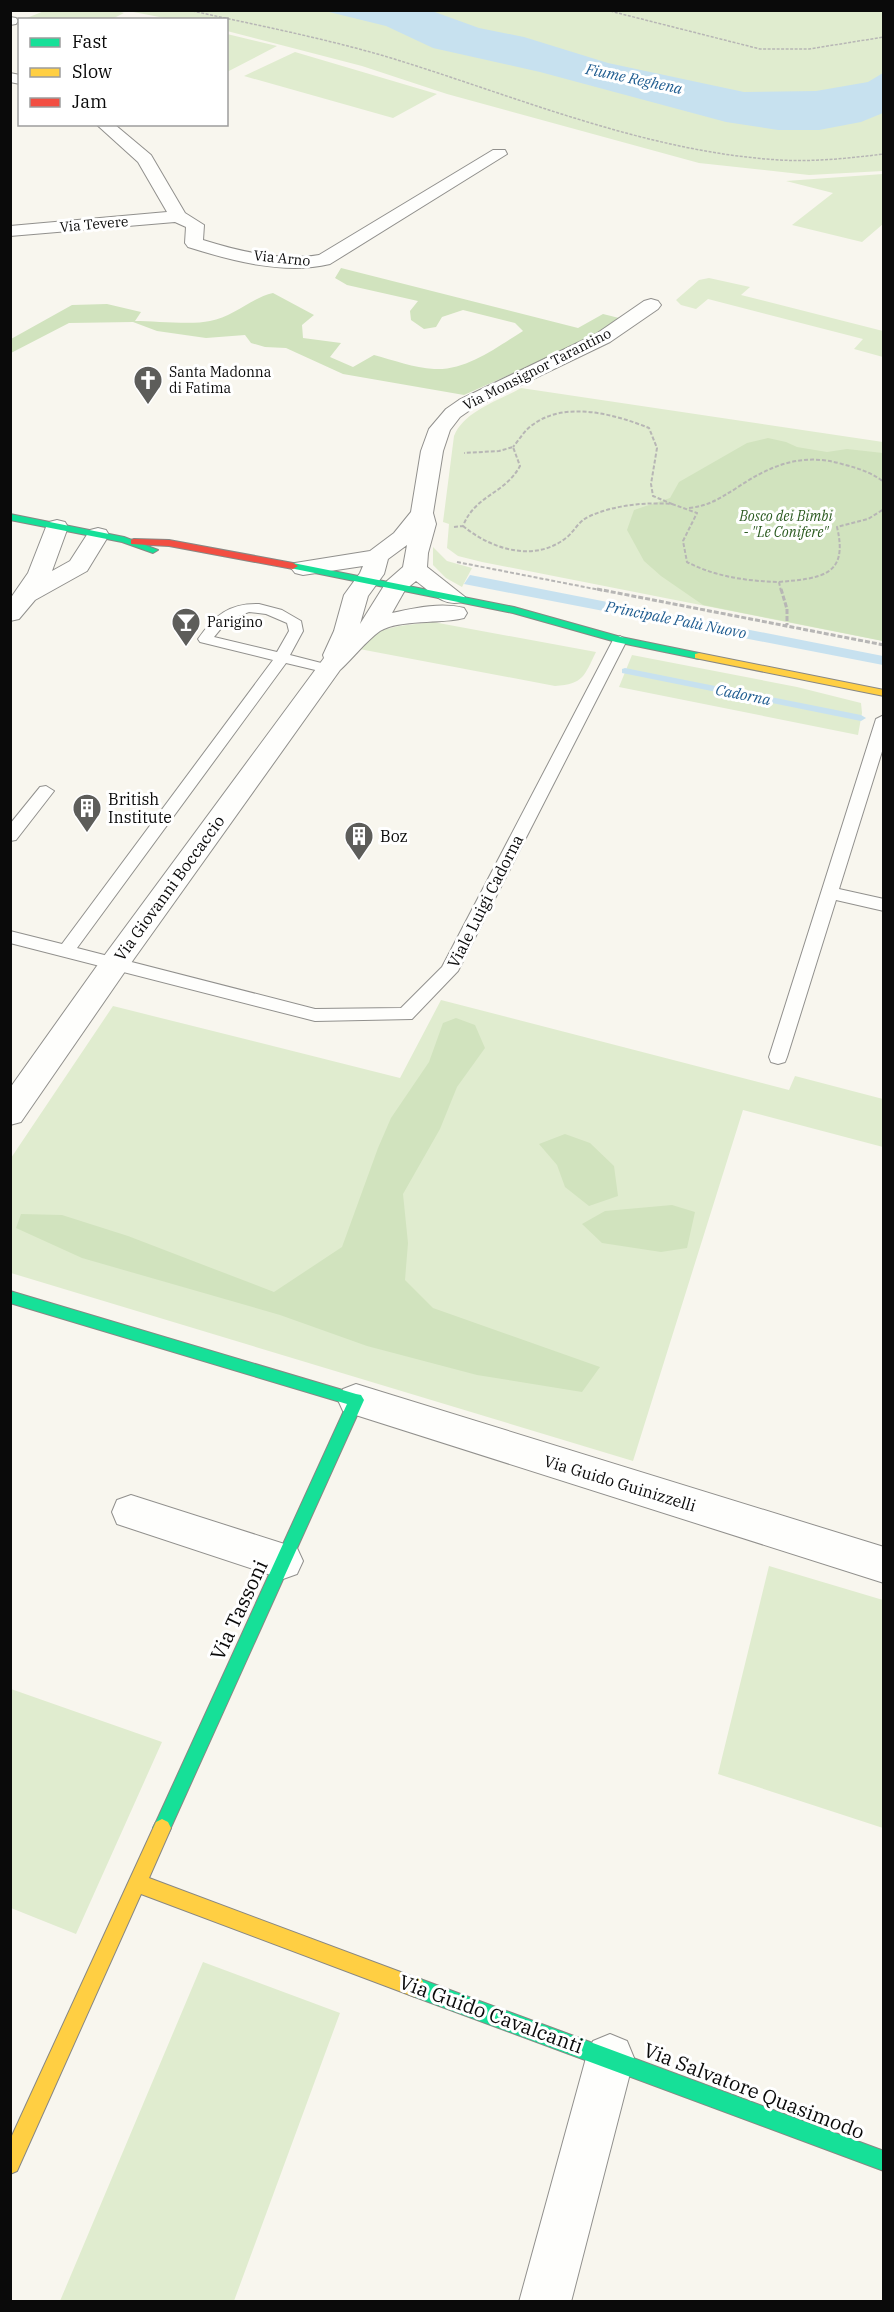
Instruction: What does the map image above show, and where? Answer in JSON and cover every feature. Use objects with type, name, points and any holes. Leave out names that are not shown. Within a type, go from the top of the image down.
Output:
[{"type":"street","name":"Via Arno","points":[[106,126],[145,159],[178,216],[195,225],[194,243],[210,249],[307,264],[324,260],[499,154]]},
{"type":"street","name":"Via Tevere","points":[[10,231],[178,216]]},
{"type":"street","name":"Via Monsignor Tarantino","points":[[415,569],[416,553],[430,522],[432,451],[440,429],[459,408],[603,338],[651,305]]},
{"type":"street","points":[[10,517],[129,541],[190,562]]},
{"type":"street","name":"Via Monsignor Tarantino","points":[[303,568],[378,556],[402,538],[430,522]]},
{"type":"street","points":[[10,614],[29,594],[44,568],[57,527]]},
{"type":"street","points":[[78,566],[98,535]]},
{"type":"street","points":[[29,594],[129,541],[169,543],[303,568],[372,591],[503,615],[581,637],[620,640],[884,693]]},
{"type":"street","name":"Via Monsignor Tarantino","points":[[372,591],[372,574],[378,556]]},
{"type":"street","points":[[275,562],[292,573],[457,609],[503,615]]},
{"type":"street","points":[[372,591],[415,569],[457,609]]},
{"type":"street","name":"Via Giovanni Boccaccio","points":[[10,1113],[115,963],[329,667],[373,625],[372,591]]},
{"type":"street","name":"Via Giovanni Boccaccio","points":[[329,667],[346,631],[372,591]]},
{"type":"street","points":[[373,625],[457,609]]},
{"type":"street","points":[[10,1297],[356,1400]]},
{"type":"street","name":"Via Tassoni","points":[[10,2164],[356,1400]]},
{"type":"street","name":"Via Guido Guinizzelli","points":[[356,1400],[884,1565]]},
{"type":"street","points":[[131,1512],[283,1561]]},
{"type":"street","name":"Via Guido Cavalcanti","points":[[136,1883],[610,2058]]},
{"type":"street","points":[[545,2301],[610,2058]]},
{"type":"street","name":"Via Salvatore Quasimodo","points":[[610,2058],[884,2161]]},
{"type":"lane","points":[[66,951],[280,659],[296,631],[294,621],[284,614],[266,609],[247,608],[223,617],[205,639],[280,659],[329,667]]},
{"type":"lane","name":"Viale Luigi Cadorna","points":[[10,937],[315,1015],[405,1014],[449,971],[620,640]]},
{"type":"lane","points":[[778,1057],[884,719]]},
{"type":"lane","points":[[10,836],[46,791]]},
{"type":"lane","points":[[831,893],[884,905]]},
{"type":"path","points":[[188,10],[226,18]]},
{"type":"path","points":[[606,10],[760,49],[809,50],[844,42],[884,37]]},
{"type":"path","points":[[228,19],[296,33],[390,58],[513,100],[679,145],[766,159],[798,160],[884,154]]},
{"type":"path","points":[[432,451],[470,453],[500,451],[513,447],[524,432],[549,416],[565,413],[601,413],[623,416],[650,428],[657,448],[651,484],[653,496],[672,504]]},
{"type":"path","points":[[463,526],[472,505],[512,480],[518,473],[520,466],[513,447]]},
{"type":"path","points":[[688,508],[710,507],[730,491],[766,469],[788,460],[825,458],[870,472],[884,482]]},
{"type":"path","points":[[884,509],[879,514],[864,520],[837,527],[841,556],[836,566],[820,575],[779,582],[738,579],[700,569],[687,562],[683,541],[697,513],[672,504],[652,501],[616,508],[578,522],[567,537],[554,545],[530,550],[498,549],[476,538],[463,526],[430,522],[441,550],[451,560],[461,563],[884,645]]},
{"type":"path","points":[[779,582],[781,595],[789,612],[787,625]]},
{"type":"green space","points":[[114,10],[124,13],[114,18],[27,18],[44,11]]},
{"type":"green space","points":[[128,11],[883,11],[883,171],[809,175],[699,163],[447,94],[362,66],[228,31],[228,18],[165,18]]},
{"type":"green space","points":[[228,34],[277,46],[228,71]]},
{"type":"green space","points":[[295,52],[437,94],[393,118],[244,76]]},
{"type":"green space","points":[[883,174],[883,224],[862,242],[792,225],[833,193],[786,181]]},
{"type":"green space","points":[[341,268],[578,328],[603,314],[619,318],[583,342],[464,395],[343,374],[286,348],[265,347],[251,343],[245,335],[206,338],[157,331],[133,322],[69,323],[11,353],[11,339],[72,305],[107,304],[141,312],[135,321],[194,323],[218,319],[273,293],[314,315],[302,325],[303,338],[341,343],[330,357],[353,367],[374,355],[426,368],[446,369],[481,357],[523,331],[515,323],[463,310],[442,317],[436,327],[424,329],[411,320],[410,311],[418,301],[347,285],[335,278]]},
{"type":"green space","points":[[709,278],[750,287],[741,295],[883,331],[883,357],[854,349],[863,339],[708,299],[696,309],[681,305],[676,300],[699,280]]},
{"type":"green space","name":"Bosco dei Bimbi - \"Le Conifere\"","points":[[521,388],[883,442],[883,641],[458,556],[447,548],[449,524],[443,522],[454,436],[465,420],[474,413]]},
{"type":"green space","points":[[768,438],[797,447],[827,452],[847,449],[883,453],[883,641],[703,605],[661,576],[644,561],[627,530],[634,510],[670,498],[679,482],[747,443]]},
{"type":"green space","points":[[433,547],[447,561],[472,568],[462,587],[446,578],[433,565]]},
{"type":"green space","points":[[433,622],[596,652],[589,667],[578,681],[555,686],[354,648],[375,632],[399,626]]},
{"type":"green space","points":[[632,655],[797,687],[861,703],[862,713],[858,735],[619,687]]},
{"type":"green space","points":[[441,1000],[789,1090],[795,1076],[883,1099],[883,1147],[743,1110],[633,1461],[11,1273],[11,1158],[113,1006],[400,1078]]},
{"type":"green space","points":[[456,1018],[475,1025],[485,1048],[457,1087],[440,1129],[403,1194],[408,1243],[405,1280],[433,1308],[600,1367],[582,1392],[477,1375],[367,1346],[280,1315],[82,1258],[16,1228],[21,1214],[62,1215],[128,1236],[274,1292],[342,1247],[391,1118],[429,1062],[443,1023]]},
{"type":"green space","points":[[565,1134],[590,1143],[614,1166],[618,1196],[589,1206],[565,1187],[557,1165],[539,1144]]},
{"type":"green space","points":[[672,1205],[695,1212],[687,1248],[661,1252],[602,1243],[582,1224],[605,1211]]},
{"type":"green space","points":[[769,1566],[883,1600],[883,1828],[718,1774]]},
{"type":"green space","points":[[11,1689],[162,1742],[76,1934],[11,1908]]},
{"type":"green space","points":[[203,1962],[340,2013],[234,2301],[60,2301]]},
{"type":"water","name":"Fiume Reghena","points":[[325,11],[432,11],[479,28],[524,37],[608,63],[744,92],[816,91],[868,82],[883,73],[883,113],[861,122],[819,130],[778,130],[726,122],[540,72],[433,48],[386,26]]},
{"type":"water","name":"Principale Palù Nuovo","points":[[470,575],[883,656],[883,665],[464,584]]},
{"type":"waterway","name":"Cadorna","points":[[625,671],[861,718]]},
{"type":"traffic: fast","points":[[10,517],[124,540],[153,550]]},
{"type":"traffic: fast","points":[[293,566],[514,610],[620,640],[699,656]]},
{"type":"traffic: fast","points":[[10,1297],[356,1400],[162,1828]]},
{"type":"traffic: fast","points":[[415,1987],[884,2161]]},
{"type":"traffic: slow","points":[[699,656],[884,693]]},
{"type":"traffic: slow","points":[[10,2164],[162,1828]]},
{"type":"traffic: slow","points":[[136,1883],[415,1987]]},
{"type":"traffic: jam","points":[[134,542],[169,543],[293,566]]},
{"type":"place","name":"Santa Madonna di Fatima","points":[[148,406]]},
{"type":"place","name":"Parigino","points":[[186,648]]},
{"type":"place","name":"British Institute","points":[[87,834]]},
{"type":"place","name":"Boz","points":[[359,862]]}]
